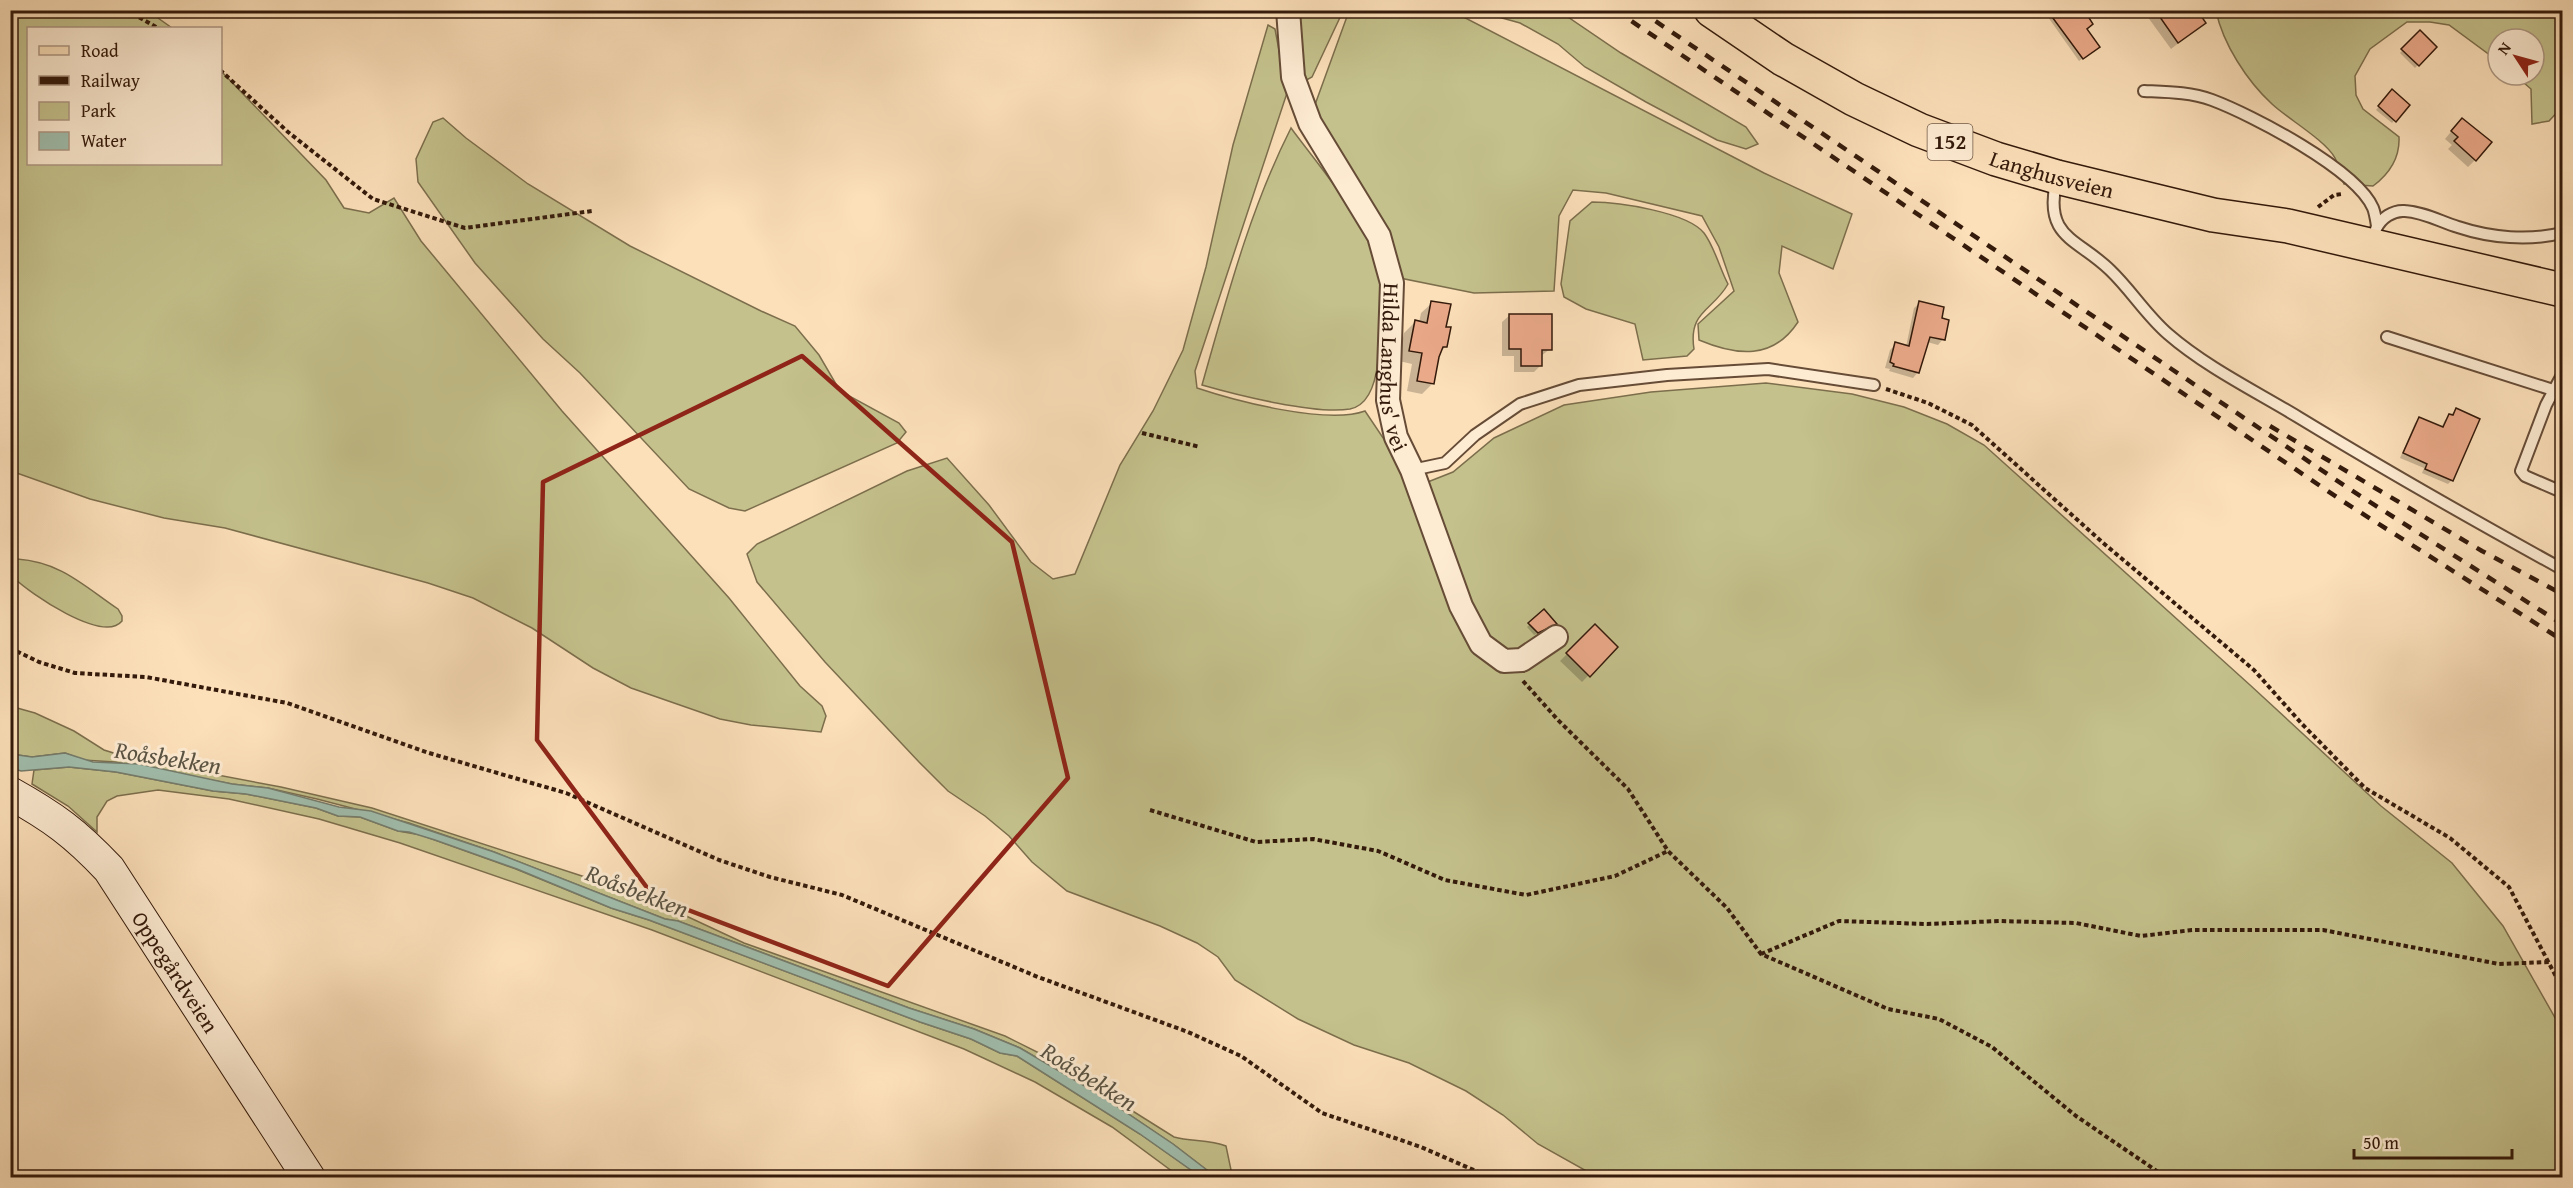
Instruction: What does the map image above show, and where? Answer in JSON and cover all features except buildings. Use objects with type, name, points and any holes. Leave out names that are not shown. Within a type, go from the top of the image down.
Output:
[{"type":"main road","name":"Langhusveien","points":[[1711,10],[1783,59],[1854,99],[1957,145],[2057,177],[2212,215],[2287,240],[2562,310]]},
{"type":"main road","name":"Langhusveien","points":[[2212,215],[2373,241],[2562,290]]},
{"type":"main road","name":"Oppegårdveien","points":[[10,794],[62,824],[83,842],[109,870],[309,1178]]},
{"type":"street","name":"Hilda Langhus' vei","points":[[1288,10],[1293,77],[1310,123],[1379,236],[1392,284],[1388,400],[1396,437],[1412,470],[1461,606],[1481,644],[1504,661]]},
{"type":"street","points":[[1504,661],[1522,660],[1556,637]]},
{"type":"lane","points":[[2144,91],[2185,93],[2211,100],[2315,152],[2338,170],[2373,207],[2373,241]]},
{"type":"lane","points":[[2057,177],[2052,200],[2056,219],[2064,235],[2110,270],[2146,313],[2169,334],[2248,387],[2429,496],[2562,569]]},
{"type":"lane","points":[[2373,241],[2392,212],[2404,211],[2430,217],[2459,228],[2496,236],[2534,237],[2562,233]]},
{"type":"lane","points":[[2387,337],[2553,390]]},
{"type":"lane","points":[[1412,470],[1445,463],[1475,435],[1520,404],[1580,385],[1667,375],[1768,369],[1874,385]]},
{"type":"lane","points":[[2562,375],[2553,390],[2521,471],[2525,476],[2562,492]]},
{"type":"path","points":[[126,10],[156,27]]},
{"type":"path","points":[[222,72],[288,132],[373,199],[465,228],[592,211]]},
{"type":"path","points":[[2314,211],[2334,195],[2361,192]]},
{"type":"path","points":[[1874,385],[1928,403],[1972,425],[2102,542],[2254,670],[2302,724],[2366,788],[2450,838],[2509,887],[2562,988]]},
{"type":"path","points":[[1142,433],[1200,447]]},
{"type":"path","points":[[10,648],[39,662],[75,673],[146,677],[286,703],[429,753],[566,793],[719,860],[770,878],[842,895],[1038,977],[1188,1032],[1241,1056],[1322,1113],[1421,1147],[1492,1178]]},
{"type":"path","points":[[1504,661],[1558,720],[1628,789],[1668,851],[1726,908],[1761,954],[1888,1010],[1939,1019],[1992,1047],[2076,1116],[2167,1178]]},
{"type":"path","points":[[1150,810],[1256,842],[1313,839],[1378,851],[1445,880],[1526,895],[1615,876],[1668,851]]},
{"type":"path","points":[[1761,954],[1839,921],[1927,924],[1999,921],[2076,924],[2141,936],[2192,930],[2323,930],[2499,964],[2549,962]]},
{"type":"highlighted area","points":[[802,356],[1012,542],[1068,778],[888,986],[654,897],[537,740],[543,482]]},
{"type":"green space","points":[[11,10],[148,11],[171,27],[27,27],[27,165],[222,165],[222,72],[326,180],[344,208],[369,213],[394,198],[421,241],[562,411],[729,598],[800,686],[822,706],[826,716],[821,732],[751,725],[720,719],[631,688],[593,668],[532,628],[473,598],[428,583],[225,528],[164,518],[90,499],[11,471]]},
{"type":"green space","points":[[1296,11],[1343,11],[1312,77],[1301,83]]},
{"type":"green space","points":[[1349,11],[1452,11],[1764,173],[1852,214],[1833,269],[1782,246],[1779,273],[1798,322],[1788,334],[1766,349],[1740,351],[1713,345],[1699,340],[1698,324],[1734,291],[1719,247],[1702,216],[1606,193],[1573,190],[1559,216],[1554,291],[1474,293],[1400,278],[1392,239],[1359,193],[1312,113]]},
{"type":"green space","points":[[1477,11],[1559,11],[1621,53],[1746,127],[1758,144],[1746,149],[1717,140],[1585,67],[1558,44],[1520,23]]},
{"type":"green space","points":[[2216,11],[2562,11],[2562,107],[2549,121],[2532,124],[2531,89],[2529,87],[2546,87],[2546,27],[2486,27],[2486,52],[2449,25],[2407,22],[2370,49],[2355,76],[2356,95],[2363,109],[2399,137],[2398,152],[2389,171],[2373,186],[2344,184],[2335,158],[2330,151],[2272,104],[2245,73],[2230,49]]},
{"type":"green space","points":[[1268,25],[1275,29],[1287,93],[1195,371],[1197,388],[1281,410],[1328,415],[1348,415],[1365,411],[1398,460],[1410,489],[1453,472],[1494,438],[1564,405],[1651,392],[1766,383],[1852,394],[1904,407],[1947,424],[1984,445],[2381,806],[2452,863],[2503,926],[2562,1030],[2562,1177],[1597,1177],[1538,1144],[1503,1115],[1466,1091],[1409,1063],[1354,1045],[1298,1019],[1235,980],[1218,957],[1197,943],[1160,926],[1067,891],[1032,862],[1009,836],[985,816],[948,791],[825,662],[757,582],[747,554],[757,544],[907,471],[947,458],[989,505],[1031,562],[1053,579],[1075,574],[1120,465],[1153,411],[1183,350],[1206,267],[1233,145]]},
{"type":"green space","points":[[443,118],[528,184],[630,246],[795,326],[819,355],[840,391],[899,423],[906,432],[897,443],[745,511],[729,508],[689,489],[580,373],[543,339],[475,263],[418,182],[416,159],[433,122]]},
{"type":"green space","points":[[1291,128],[1346,202],[1370,244],[1378,264],[1382,284],[1382,303],[1376,376],[1367,397],[1357,407],[1350,409],[1297,407],[1202,385],[1251,222]]},
{"type":"green space","points":[[1592,202],[1634,206],[1668,214],[1695,226],[1708,238],[1728,284],[1698,319],[1693,336],[1694,349],[1687,356],[1643,360],[1635,324],[1586,309],[1564,297],[1561,284],[1570,221]]},
{"type":"green space","points":[[17,559],[47,565],[71,576],[118,609],[122,621],[113,626],[99,626],[66,614],[34,594],[13,577],[11,565]]},
{"type":"green space","points":[[10,706],[35,713],[74,731],[104,750],[133,759],[281,787],[372,808],[582,876],[684,915],[744,943],[1005,1036],[1045,1056],[1174,1137],[1226,1146],[1231,1170],[1236,1177],[1216,1177],[1173,1144],[1100,1095],[1020,1048],[678,921],[665,919],[494,852],[409,823],[268,788],[232,784],[115,762],[83,760],[65,753],[32,757],[11,754]]},
{"type":"green space","points":[[69,767],[116,772],[213,791],[246,794],[316,808],[338,816],[360,817],[398,831],[421,835],[516,869],[611,908],[971,1039],[1000,1053],[1017,1056],[1140,1134],[1201,1177],[1180,1177],[1112,1127],[1035,1082],[964,1049],[652,930],[400,843],[319,819],[229,799],[158,790],[117,796],[107,801],[97,817],[97,832],[68,806],[32,784],[34,770]]},
{"type":"water","points":[[65,753],[93,762],[139,764],[232,784],[268,788],[339,807],[371,811],[494,852],[665,919],[678,921],[1020,1048],[1100,1095],[1173,1144],[1216,1177],[1201,1177],[1140,1134],[1017,1056],[1000,1053],[971,1039],[611,908],[517,869],[435,840],[398,831],[360,817],[338,816],[316,808],[246,794],[213,791],[116,772],[69,767],[21,771],[11,768],[11,754],[32,757]]},
{"type":"railway","points":[[1615,10],[2344,502],[2562,640]]},
{"type":"railway","points":[[1639,10],[2351,490],[2562,624]]},
{"type":"railway","points":[[2270,426],[2482,551],[2562,594]]},
{"type":"water label","name":"Roåsbekken","points":[[168,758]]},
{"type":"water label","name":"Roåsbekken","points":[[637,891]]},
{"type":"water label","name":"Roåsbekken","points":[[1089,1077]]}]
